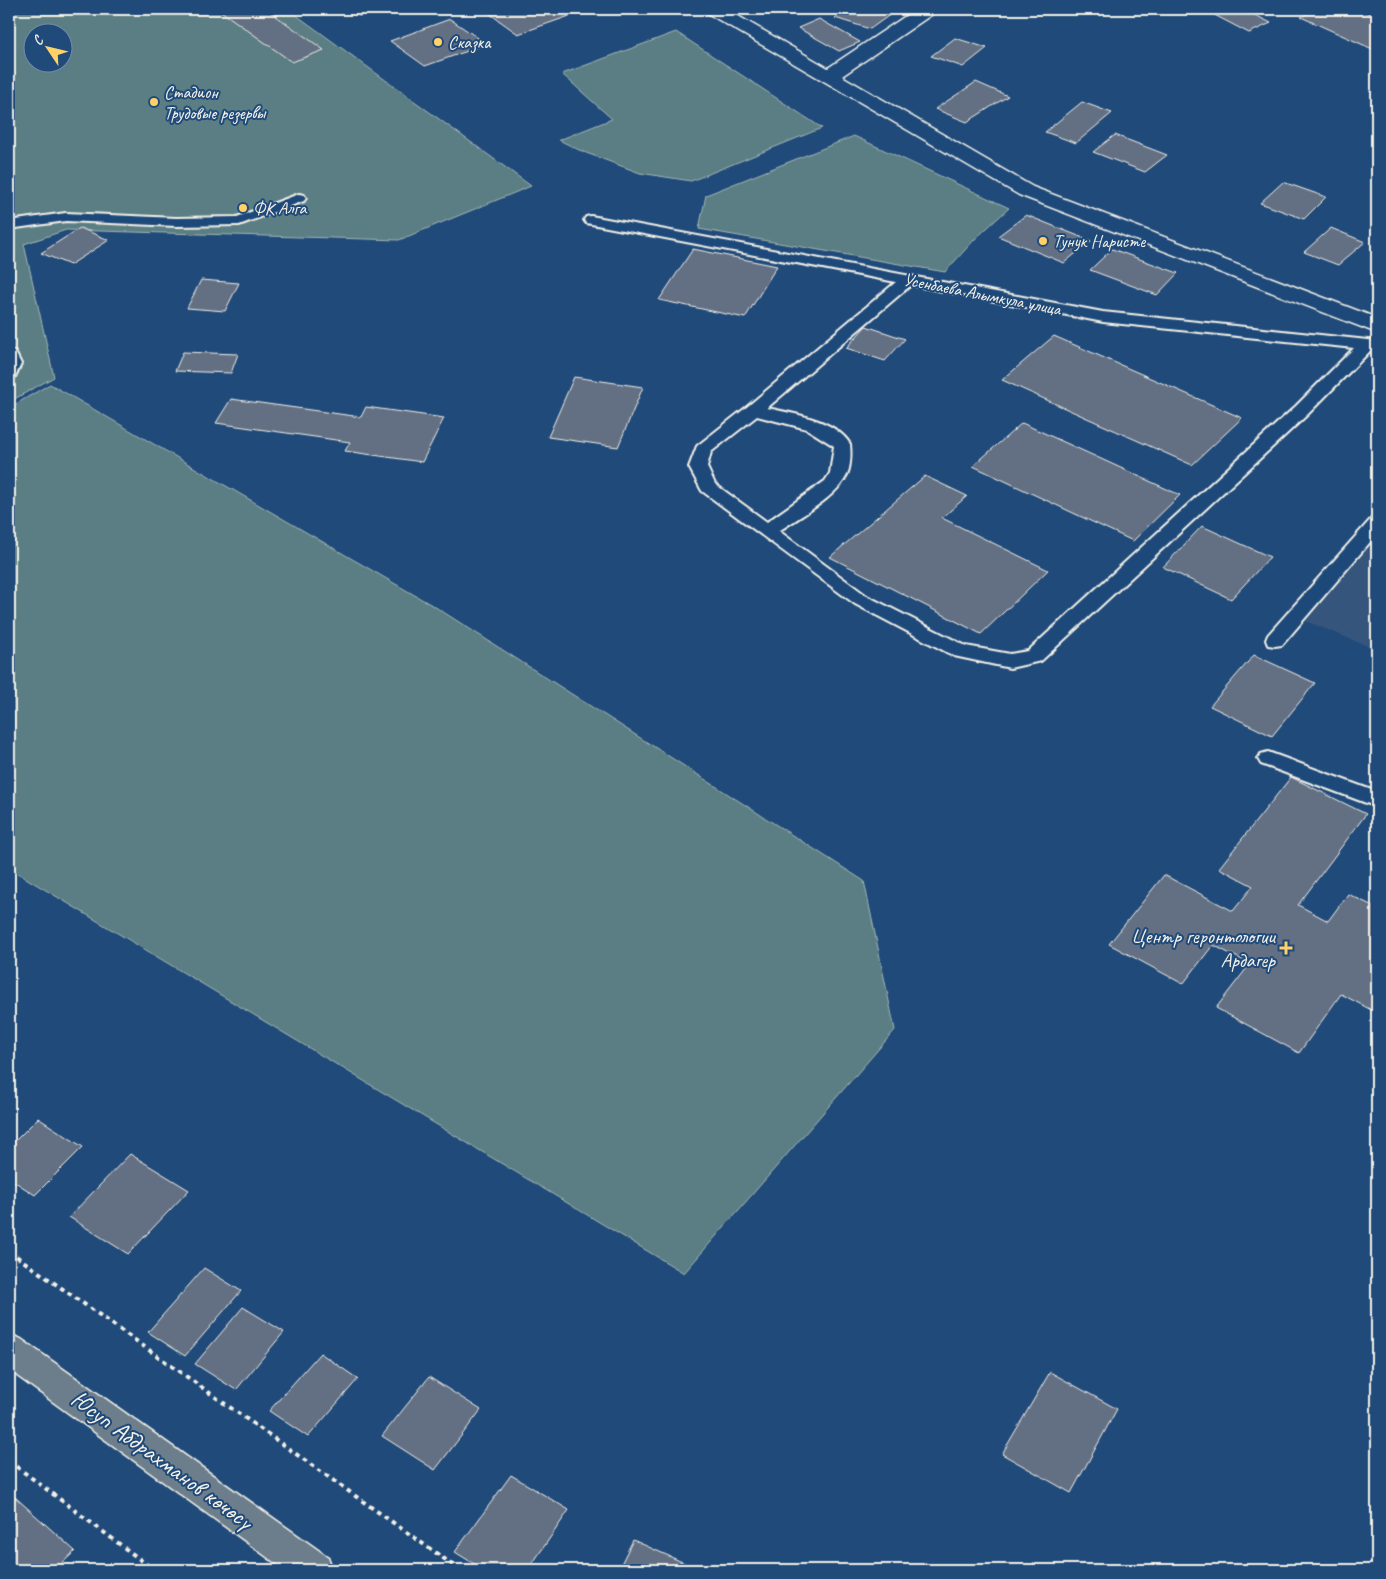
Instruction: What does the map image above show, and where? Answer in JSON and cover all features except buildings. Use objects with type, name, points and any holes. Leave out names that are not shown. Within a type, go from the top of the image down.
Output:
[{"type":"main road","name":"Юсуп Абдрахманов көчөсү","points":[[9,1350],[315,1570]]},
{"type":"street","points":[[713,9],[1026,191],[1377,326]]},
{"type":"street","points":[[828,76],[928,9]]},
{"type":"lane","points":[[9,225],[66,216],[176,222],[239,221],[299,198]]},
{"type":"lane","name":"Усенбаева Алымкула улица","points":[[591,220],[1103,317],[1372,345]]},
{"type":"lane","points":[[908,280],[754,410],[703,450],[698,467],[708,487],[861,600],[961,651],[1010,661],[1034,656],[1372,345]]},
{"type":"lane","points":[[9,355],[13,364],[9,374]]},
{"type":"lane","points":[[754,410],[790,418],[825,431],[842,444],[842,459],[839,473],[832,485],[767,530]]},
{"type":"lane","points":[[1275,640],[1377,523]]},
{"type":"lane","points":[[1268,759],[1377,800]]},
{"type":"path","points":[[9,1251],[460,1570]]},
{"type":"path","points":[[9,1461],[154,1570]]},
{"type":"shaded area","points":[[1377,538],[1377,650],[1303,620]]},
{"type":"green space","name":"ФК Алга","points":[[9,9],[288,9],[531,186],[399,240],[66,230],[24,244],[54,377],[9,402]]},
{"type":"green space","points":[[676,32],[822,128],[691,181],[640,173],[581,151],[559,140],[612,119],[562,74]]},
{"type":"green space","points":[[854,136],[1009,208],[975,239],[945,272],[699,229],[706,195]]},
{"type":"green space","points":[[50,384],[437,608],[864,881],[895,1030],[684,1273],[9,868],[9,408]]},
{"type":"place","name":"Сказка","points":[[438,42]]},
{"type":"place","name":"Стадион Трудовые резервы","points":[[154,102]]},
{"type":"place","name":"ФК Алга","points":[[243,208]]},
{"type":"place","name":"Тунук Наристе","points":[[1043,241]]},
{"type":"place","name":"Центр геронтологии Ардагер","points":[[1286,948]]}]
